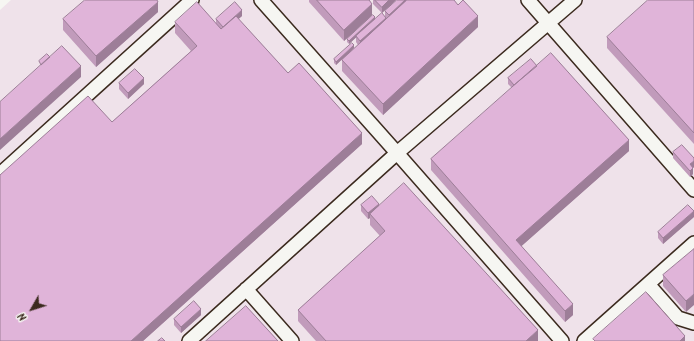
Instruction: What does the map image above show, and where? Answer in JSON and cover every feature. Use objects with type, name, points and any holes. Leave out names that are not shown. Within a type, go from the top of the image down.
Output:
[{"type":"street","points":[[0,174],[192,0]]},
{"type":"street","points":[[261,0],[562,341]]},
{"type":"street","points":[[528,0],[694,190]]},
{"type":"street","points":[[189,341],[397,153],[549,24],[575,0]]},
{"type":"street","points":[[584,341],[694,242]]},
{"type":"street","points":[[648,284],[678,318],[694,323]]},
{"type":"street","points":[[246,289],[292,341]]},
{"type":"shaded area","points":[[11,0],[694,0],[694,341],[0,341],[0,10]]},
{"type":"building","points":[[85,0],[157,0],[158,2],[96,56],[63,19]]},
{"type":"building","points":[[317,0],[369,0],[372,4],[344,30]]},
{"type":"building","points":[[375,0],[389,0],[382,7]]},
{"type":"building","points":[[397,0],[405,0],[389,15],[385,11]]},
{"type":"building","points":[[407,0],[454,0],[458,5],[463,0],[478,16],[383,104],[342,60]]},
{"type":"building","points":[[648,0],[694,0],[694,133],[607,37]]},
{"type":"building","points":[[197,2],[221,29],[236,16],[288,73],[299,63],[362,133],[131,341],[0,341],[0,175],[88,96],[112,122],[197,46],[175,22]]},
{"type":"building","points":[[235,2],[242,10],[223,27],[216,19]]},
{"type":"building","points":[[382,13],[386,18],[360,41],[356,36]]},
{"type":"building","points":[[373,15],[375,17],[349,41],[347,39]]},
{"type":"building","points":[[352,43],[354,45],[336,62],[334,59]]},
{"type":"building","points":[[62,46],[81,66],[0,139],[0,102]]},
{"type":"building","points":[[551,53],[629,140],[516,240],[573,304],[565,311],[431,159]]},
{"type":"building","points":[[47,54],[50,57],[41,65],[39,61]]},
{"type":"building","points":[[531,59],[537,66],[514,85],[508,78]]},
{"type":"building","points":[[135,69],[144,78],[128,93],[119,83]]},
{"type":"building","points":[[682,145],[694,158],[694,161],[690,164],[693,168],[690,171],[673,152]]},
{"type":"building","points":[[404,183],[538,330],[526,341],[326,341],[298,310],[385,231],[370,214]]},
{"type":"building","points":[[372,196],[379,204],[368,213],[361,205]]},
{"type":"building","points":[[688,205],[694,211],[663,238],[658,232]]},
{"type":"building","points":[[694,249],[694,294],[686,301],[663,275]]},
{"type":"building","points":[[646,292],[685,336],[680,341],[595,341],[593,339]]},
{"type":"building","points":[[194,301],[201,309],[181,327],[174,319]]},
{"type":"building","points":[[246,306],[278,341],[206,341]]},
{"type":"building","points":[[162,338],[165,341],[158,341]]}]
